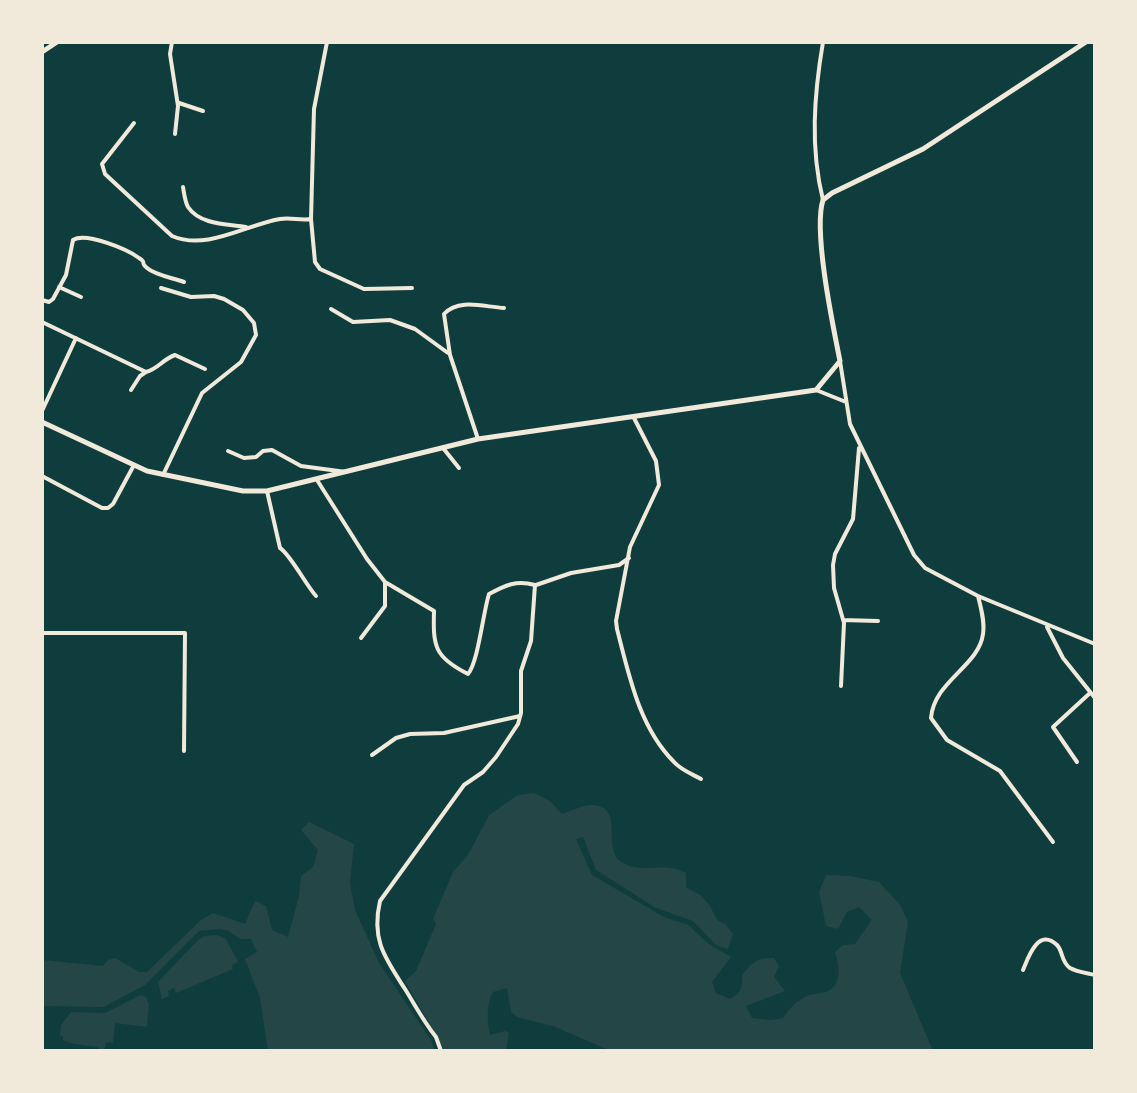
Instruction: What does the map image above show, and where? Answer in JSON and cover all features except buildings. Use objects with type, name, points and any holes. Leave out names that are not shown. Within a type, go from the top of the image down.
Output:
[{"type":"street","points":[[42,52],[57,42]]},
{"type":"street","points":[[172,42],[170,54],[178,103],[175,134]]},
{"type":"street","points":[[327,42],[314,109],[311,219],[315,262],[320,269],[364,289],[412,288]]},
{"type":"street","points":[[823,42],[814,117],[815,171],[823,200],[820,217],[822,251],[850,424],[914,555],[925,568],[978,596],[1095,644]]},
{"type":"street","points":[[823,200],[923,149],[1086,42]]},
{"type":"street","points":[[178,103],[203,111]]},
{"type":"street","points":[[134,123],[106,156],[102,164],[105,174],[163,228],[182,240],[199,241],[280,219],[311,219]]},
{"type":"street","points":[[183,187],[188,207],[199,217],[248,227]]},
{"type":"street","points":[[42,300],[49,302],[53,299],[66,275],[69,248],[78,236],[108,244],[141,259],[148,269],[184,282]]},
{"type":"street","points":[[59,287],[81,297]]},
{"type":"street","points":[[161,288],[191,297],[224,299],[243,310],[254,323],[256,335],[241,362],[202,393],[163,475]]},
{"type":"street","points":[[478,439],[450,355],[444,320],[448,309],[470,304],[504,308]]},
{"type":"street","points":[[331,309],[353,322],[390,320],[415,329],[450,355]]},
{"type":"street","points":[[42,322],[146,372]]},
{"type":"street","points":[[42,411],[76,338]]},
{"type":"street","points":[[131,390],[140,376],[175,355],[205,369]]},
{"type":"street","points":[[816,390],[840,361]]},
{"type":"street","points":[[42,422],[134,465],[163,475],[243,491],[267,491],[478,439],[816,390],[846,402]]},
{"type":"street","points":[[634,418],[656,461],[659,485],[633,540],[616,621],[635,695],[660,745],[676,765],[701,779]]},
{"type":"street","points":[[841,686],[843,620],[834,588],[833,565],[835,554],[853,519],[860,446]]},
{"type":"street","points":[[443,448],[459,468]]},
{"type":"street","points":[[228,451],[244,458],[272,450],[301,466],[348,472]]},
{"type":"street","points":[[42,476],[102,508],[108,508],[134,465]]},
{"type":"street","points":[[317,480],[385,582],[434,611],[433,640],[440,654],[468,674],[475,666],[481,620],[489,594],[507,584],[522,581],[535,585],[571,573],[619,565],[629,558]]},
{"type":"street","points":[[267,491],[280,548],[286,551],[299,575],[316,596]]},
{"type":"street","points":[[361,638],[385,606],[385,582]]},
{"type":"street","points":[[441,1051],[436,1037],[385,960],[376,926],[380,901],[464,785],[483,772],[496,757],[520,716],[521,671],[531,641],[535,585]]},
{"type":"street","points":[[978,596],[983,638],[935,698],[931,718],[947,740],[1000,771],[1053,842]]},
{"type":"street","points":[[843,620],[878,621]]},
{"type":"street","points":[[1046,625],[1063,658],[1095,698]]},
{"type":"street","points":[[42,633],[185,633],[184,751]]},
{"type":"street","points":[[1077,762],[1053,727],[1090,693]]},
{"type":"street","points":[[372,755],[396,738],[410,734],[444,733],[520,716]]},
{"type":"street","points":[[1023,970],[1031,947],[1038,941],[1049,941],[1059,948],[1070,968],[1095,975]]},
{"type":"shaded area","points":[[534,793],[550,801],[562,814],[588,805],[602,807],[611,819],[613,846],[620,861],[636,867],[669,868],[686,873],[686,887],[709,904],[717,920],[733,934],[728,949],[716,945],[693,921],[656,908],[596,870],[583,837],[576,839],[592,875],[664,917],[688,925],[709,944],[731,957],[712,982],[716,993],[730,999],[740,990],[742,975],[749,967],[759,960],[774,958],[779,966],[774,977],[785,991],[746,1006],[752,1018],[783,1018],[803,998],[831,989],[838,974],[835,952],[843,945],[855,944],[872,920],[859,907],[847,912],[838,929],[826,926],[819,892],[826,875],[879,882],[901,906],[908,922],[900,973],[933,1051],[611,1051],[553,1026],[517,1017],[511,1012],[507,988],[493,992],[488,1013],[490,1035],[505,1031],[509,1033],[506,1051],[445,1051],[405,981],[416,971],[453,872],[468,855],[489,815],[518,795]]},
{"type":"shaded area","points":[[309,822],[354,844],[350,883],[355,910],[379,963],[431,1040],[435,1051],[268,1051],[260,998],[245,959],[257,952],[251,939],[240,939],[229,931],[218,929],[199,931],[145,985],[104,1007],[42,1006],[42,960],[103,966],[115,958],[139,972],[147,972],[201,920],[213,913],[245,924],[255,901],[266,906],[272,930],[288,937],[301,876],[313,867],[318,850],[301,830]]},
{"type":"shaded area","points":[[217,935],[226,939],[238,962],[232,965],[233,969],[176,993],[174,988],[168,991],[169,996],[162,999],[158,982],[198,940]]},
{"type":"shaded area","points":[[140,995],[146,997],[149,1005],[147,1027],[115,1023],[113,1043],[106,1042],[104,1051],[99,1051],[99,1047],[63,1040],[60,1035],[61,1025],[71,1012],[105,1013]]}]
